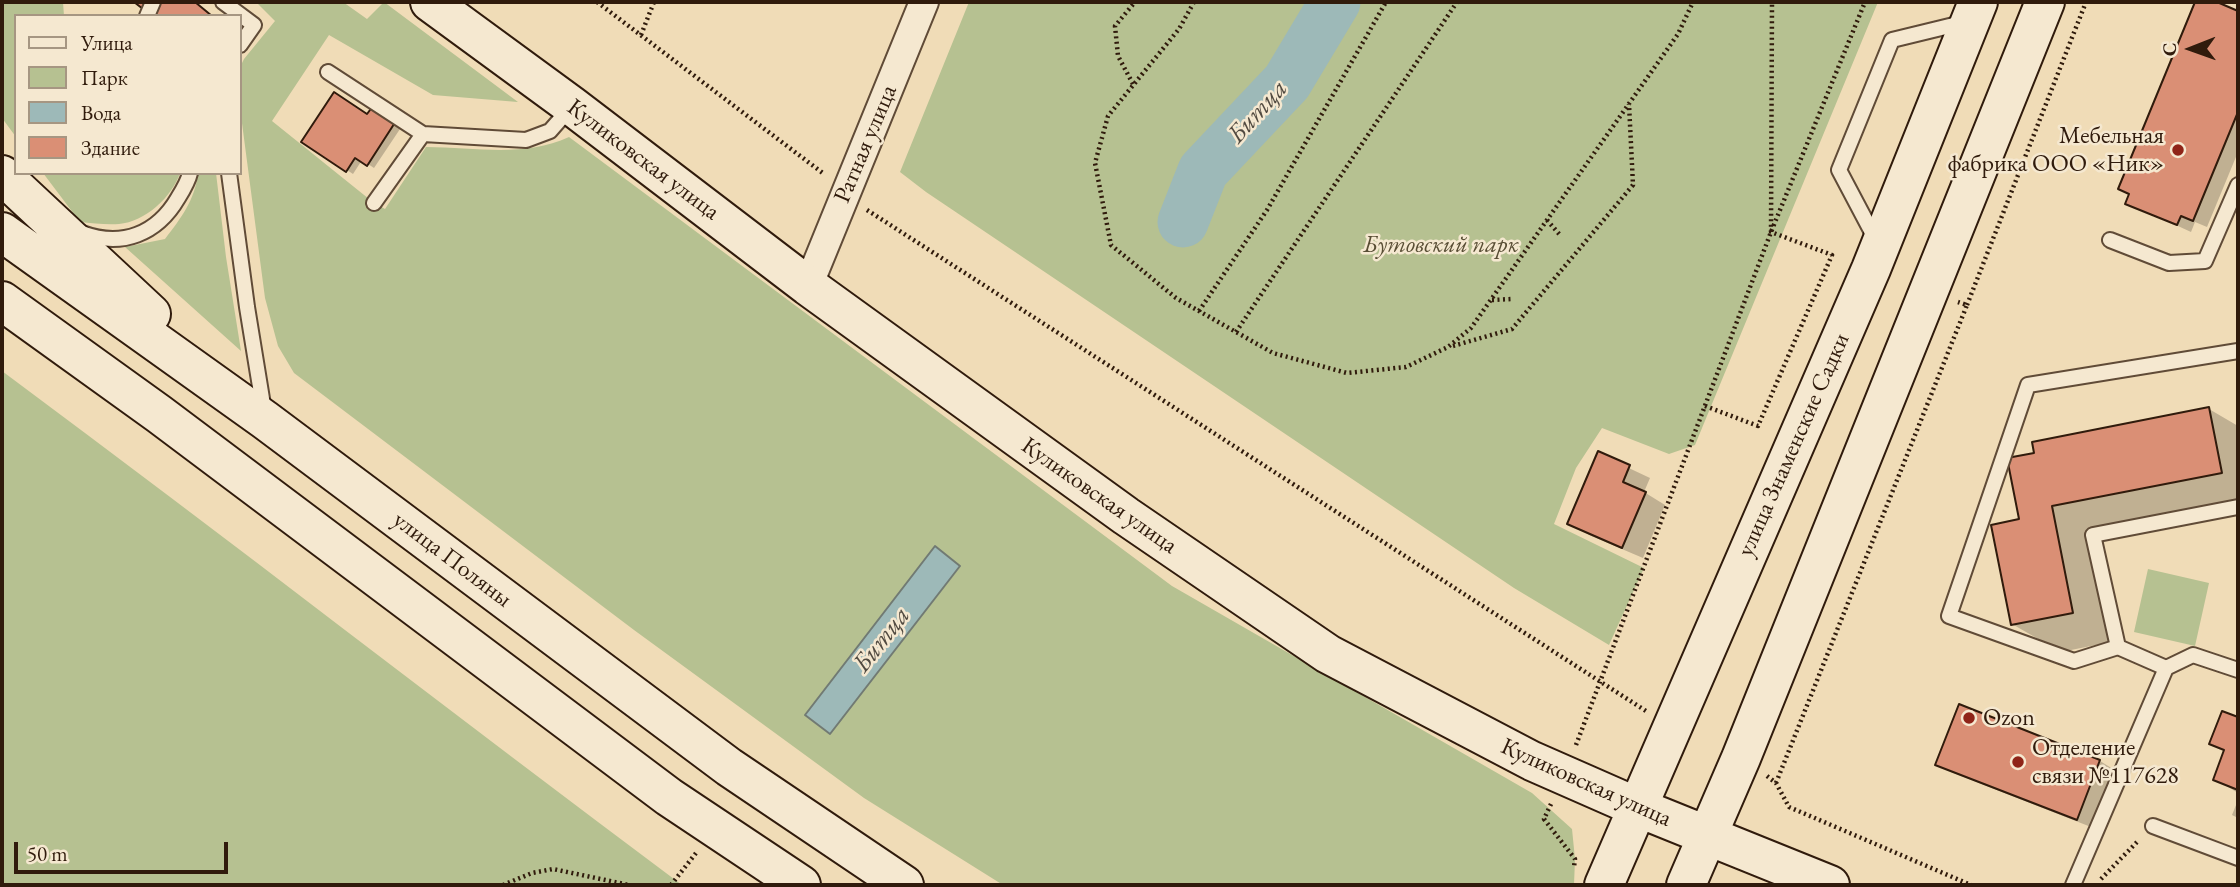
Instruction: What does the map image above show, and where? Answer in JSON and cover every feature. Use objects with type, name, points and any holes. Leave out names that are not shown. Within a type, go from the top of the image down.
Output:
[{"type":"street","name":"Куликовская улица","points":[[430,2],[572,106],[808,286],[1126,516],[1328,654],[1532,761],[1639,808],[1830,885]]},
{"type":"street","name":"Ратная улица","points":[[808,286],[925,2]]},
{"type":"street","points":[[1686,885],[1741,758],[2045,2]]},
{"type":"street","name":"улица Знаменские Садки","points":[[1589,879],[1639,808],[1671,727],[1880,247],[1974,11]]},
{"type":"street","points":[[2,176],[265,420]]},
{"type":"street","name":"улица Поляны","points":[[2,232],[265,420],[729,767],[904,885]]},
{"type":"street","points":[[2,301],[159,414],[669,797],[801,885]]},
{"type":"lane","points":[[223,2],[239,14]]},
{"type":"lane","points":[[1880,247],[1839,170],[1892,40],[1974,11]]},
{"type":"lane","points":[[242,16],[254,25],[242,42]]},
{"type":"lane","points":[[328,72],[423,134],[526,140],[550,131],[572,106]]},
{"type":"lane","points":[[374,203],[423,134]]},
{"type":"lane","points":[[51,220],[99,240],[139,236],[168,215],[190,175]]},
{"type":"lane","points":[[229,175],[265,420]]},
{"type":"lane","points":[[2110,240],[2169,263],[2205,261],[2238,185]]},
{"type":"lane","points":[[2166,668],[2118,648],[2074,661],[1950,616],[2028,386],[2238,351]]},
{"type":"lane","points":[[2118,648],[2093,535],[2238,507]]},
{"type":"lane","points":[[2073,885],[2166,668],[2193,655],[2238,670]]},
{"type":"lane","points":[[2153,826],[2238,858]]},
{"type":"path","points":[[597,2],[824,174]]},
{"type":"path","points":[[641,35],[654,2]]},
{"type":"path","points":[[1133,84],[1118,56],[1115,26],[1135,2]]},
{"type":"path","points":[[1194,2],[1179,29],[1108,116],[1095,163],[1111,245],[1176,298],[1273,354],[1347,373],[1406,367],[1448,347],[1512,329],[1633,185],[1629,103]]},
{"type":"path","points":[[1199,311],[1268,210],[1386,2]]},
{"type":"path","points":[[1236,332],[1457,2]]},
{"type":"path","points":[[1448,347],[1471,328],[1491,300],[1678,34],[1692,2]]},
{"type":"path","points":[[1771,232],[1772,2]]},
{"type":"path","points":[[1599,682],[1771,232],[1865,2]]},
{"type":"path","points":[[1776,783],[2085,2]]},
{"type":"path","points":[[867,209],[1671,727]]},
{"type":"path","points":[[1547,220],[1560,234]]},
{"type":"path","points":[[1705,406],[1758,426],[1832,255],[1771,232]]},
{"type":"path","points":[[1928,290],[1967,304]]},
{"type":"path","points":[[1491,300],[1512,299]]},
{"type":"path","points":[[1741,758],[1776,783],[1789,807],[1971,885]]},
{"type":"path","points":[[1544,819],[1589,879]]},
{"type":"path","points":[[2094,885],[2153,826]]},
{"type":"path","points":[[671,885],[698,850]]},
{"type":"path","points":[[503,885],[531,873],[553,869],[629,885]]},
{"type":"green space","points":[[2,2],[63,2],[64,14],[14,14],[14,134],[2,118]]},
{"type":"green space","points":[[256,2],[343,2],[367,19],[384,2],[518,102],[433,95],[329,35],[272,121],[374,203],[385,209],[426,147],[517,149],[569,137],[1172,586],[1532,793],[1572,829],[1574,885],[1003,885],[864,798],[634,630],[294,373],[278,346],[265,298],[242,123],[244,59],[275,21]],"holes":[[[935,547],[960,567],[829,734],[805,715]]]},
{"type":"green space","name":"Бутовский парк","points":[[969,2],[1878,2],[1695,445],[1669,454],[1602,428],[1576,468],[1554,524],[1644,568],[1609,645],[1514,588],[900,172]]},
{"type":"green space","points":[[45,175],[179,175],[164,199],[138,219],[119,224],[80,222]]},
{"type":"green space","points":[[198,175],[216,175],[241,351],[125,247],[165,239],[182,216]]},
{"type":"green space","points":[[2,371],[512,757],[682,885],[2,885]]},
{"type":"green space","points":[[2148,569],[2209,583],[2195,646],[2134,632]]},
{"type":"water","points":[[935,546],[960,566],[830,734],[805,715]]},
{"type":"building","points":[[134,2],[195,2],[210,14],[149,14]]},
{"type":"building","name":"Мебельная фабрика ООО «Ник»","points":[[2195,2],[2217,2],[2238,11],[2238,112],[2193,221],[2181,216],[2177,225],[2125,204],[2129,194],[2118,189]]},
{"type":"building","points":[[334,92],[367,114],[373,106],[396,121],[367,166],[355,158],[346,172],[301,142]]},
{"type":"building","points":[[2209,407],[2222,473],[2052,506],[2073,613],[2011,625],[1991,525],[2019,519],[2007,458],[2034,453],[2032,442]]},
{"type":"building","points":[[1598,451],[1630,465],[1623,482],[1646,492],[1622,548],[1567,524]]},
{"type":"building","name":"Отделение связи №117628","points":[[1959,704],[2100,760],[2077,820],[1935,765]]},
{"type":"building","points":[[2222,711],[2238,717],[2238,790],[2213,780],[2224,750],[2209,744]]},
{"type":"waterway","name":"Битца","points":[[1183,222],[1203,171],[1287,82],[1335,2]]},
{"type":"place","name":"Мебельная фабрика ООО «Ник»","points":[[2178,150]]},
{"type":"place","name":"Ozon","points":[[1969,718]]},
{"type":"place","name":"Отделение связи №117628","points":[[2018,762]]}]
